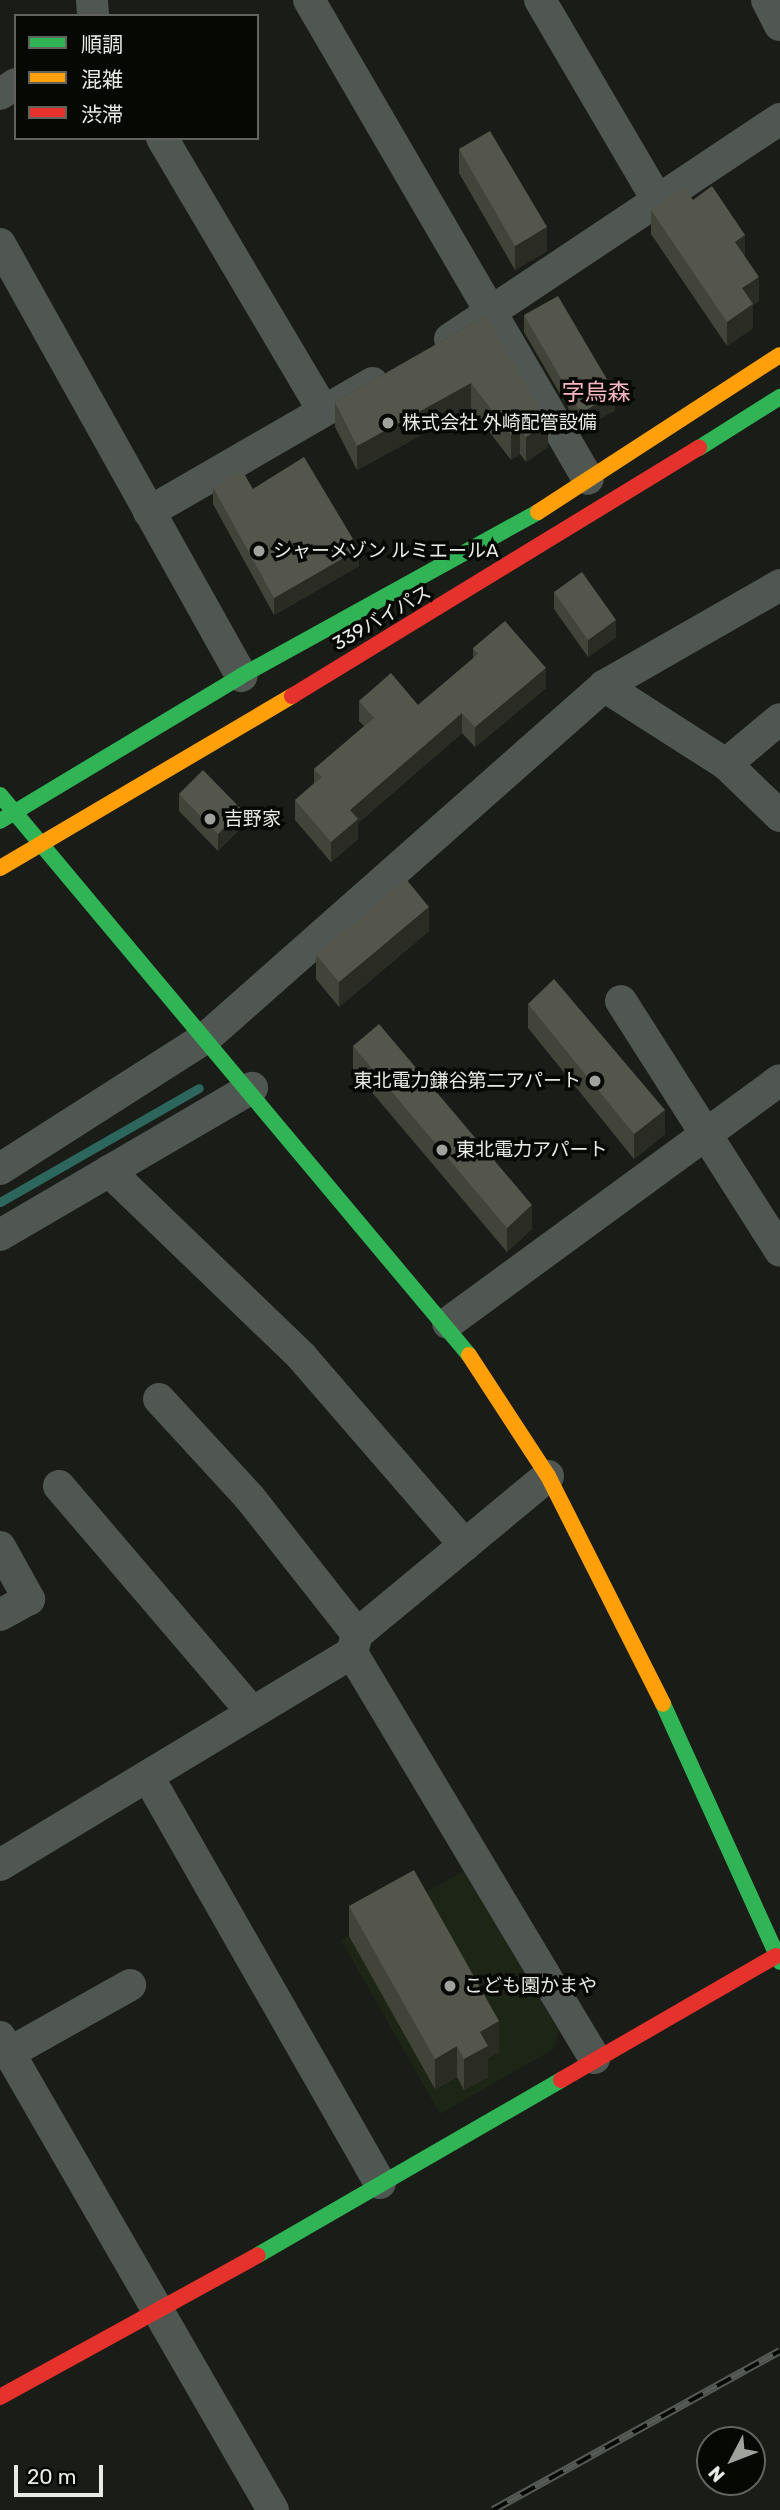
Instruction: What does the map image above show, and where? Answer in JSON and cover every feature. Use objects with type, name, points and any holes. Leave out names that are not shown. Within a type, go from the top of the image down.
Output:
[{"type":"street","points":[[309,0],[489,317],[588,479]]},
{"type":"street","points":[[540,0],[659,203]]},
{"type":"street","points":[[767,0],[780,25]]},
{"type":"street","points":[[149,512],[489,317],[780,119]]},
{"type":"street","points":[[163,140],[323,410]]},
{"type":"street","points":[[0,244],[241,676]]},
{"type":"street","points":[[7,816],[241,676],[492,541],[780,355]]},
{"type":"street","name":"339バイパス","points":[[0,867],[509,568],[780,397]]},
{"type":"street","points":[[0,1169],[208,1036],[604,686],[780,585]]},
{"type":"street","points":[[604,686],[726,764],[780,816]]},
{"type":"street","points":[[726,764],[780,719]]},
{"type":"street","points":[[0,795],[7,816],[41,844],[208,1036],[448,1323],[548,1476],[656,1689],[778,1959],[594,2058],[156,2314],[0,2397]]},
{"type":"street","points":[[621,1001],[780,1251]]},
{"type":"street","points":[[448,1323],[780,1080]]},
{"type":"street","points":[[0,1235],[252,1088]]},
{"type":"street","points":[[109,1171],[302,1357],[465,1545]]},
{"type":"street","points":[[159,1399],[250,1498],[355,1644],[594,2058]]},
{"type":"street","points":[[0,1865],[150,1780],[355,1644],[465,1545],[548,1476]]},
{"type":"street","points":[[59,1486],[252,1713]]},
{"type":"street","points":[[0,1547],[29,1599],[0,1615]]},
{"type":"street","points":[[150,1780],[380,2183]]},
{"type":"street","points":[[130,1985],[4,2045],[156,2314],[273,2510]]},
{"type":"shaded area","name":"こども園かまや","points":[[467,1869],[559,2031],[554,2049],[440,2114],[341,1940]]},
{"type":"building","points":[[490,131],[547,227],[515,246],[459,149]]},
{"type":"building","points":[[712,186],[745,235],[735,242],[759,277],[742,288],[753,304],[727,322],[651,210],[684,187],[693,200]]},
{"type":"building","points":[[558,296],[615,393],[581,413],[524,315]]},
{"type":"building","points":[[486,316],[548,423],[526,437],[520,430],[511,435],[471,383],[357,446],[335,402]]},
{"type":"building","points":[[304,457],[359,549],[274,598],[213,487],[242,470],[253,489]]},
{"type":"building","points":[[582,572],[616,620],[588,640],[554,592]]},
{"type":"building","points":[[505,621],[546,668],[475,727],[462,713],[350,810],[358,819],[331,842],[295,800],[322,777],[314,769],[374,718],[359,701],[391,673],[418,705],[478,654],[473,648]]},
{"type":"building","points":[[203,770],[242,810],[218,834],[179,794]]},
{"type":"building","points":[[406,879],[429,907],[339,982],[316,955]]},
{"type":"building","points":[[554,979],[665,1110],[634,1134],[528,1004]]},
{"type":"building","points":[[379,1024],[532,1205],[507,1228],[353,1046]]},
{"type":"building","points":[[414,1870],[499,2021],[480,2032],[488,2046],[464,2059],[457,2046],[435,2059],[349,1906]]},
{"type":"waterway","points":[[0,1202],[199,1088]]},
{"type":"railway","points":[[493,2510],[780,2351]]},
{"type":"traffic: fast","points":[[699,448],[780,397]]},
{"type":"traffic: fast","points":[[0,821],[241,676],[538,512]]},
{"type":"traffic: fast","points":[[0,795],[469,1355]]},
{"type":"traffic: fast","points":[[663,1704],[780,1962]]},
{"type":"traffic: fast","points":[[258,2255],[561,2080]]},
{"type":"traffic: slow","points":[[538,512],[780,355]]},
{"type":"traffic: slow","points":[[0,868],[292,696]]},
{"type":"traffic: slow","points":[[469,1355],[548,1476],[663,1704]]},
{"type":"traffic: jam","points":[[292,696],[699,448]]},
{"type":"traffic: jam","points":[[561,2080],[776,1956]]},
{"type":"traffic: jam","points":[[0,2397],[258,2255]]},
{"type":"place","name":"株式会社 外崎配管設備","points":[[388,423]]},
{"type":"place","name":"シャーメゾン ルミエールA","points":[[259,551]]},
{"type":"place","name":"吉野家","points":[[210,819]]},
{"type":"place","name":"東北電力鎌谷第二アパート","points":[[595,1081]]},
{"type":"place","name":"東北電力アパート","points":[[442,1150]]},
{"type":"place","name":"こども園かまや","points":[[450,1986]]},
{"type":"district","name":"字烏森","points":[[596,392]]}]
